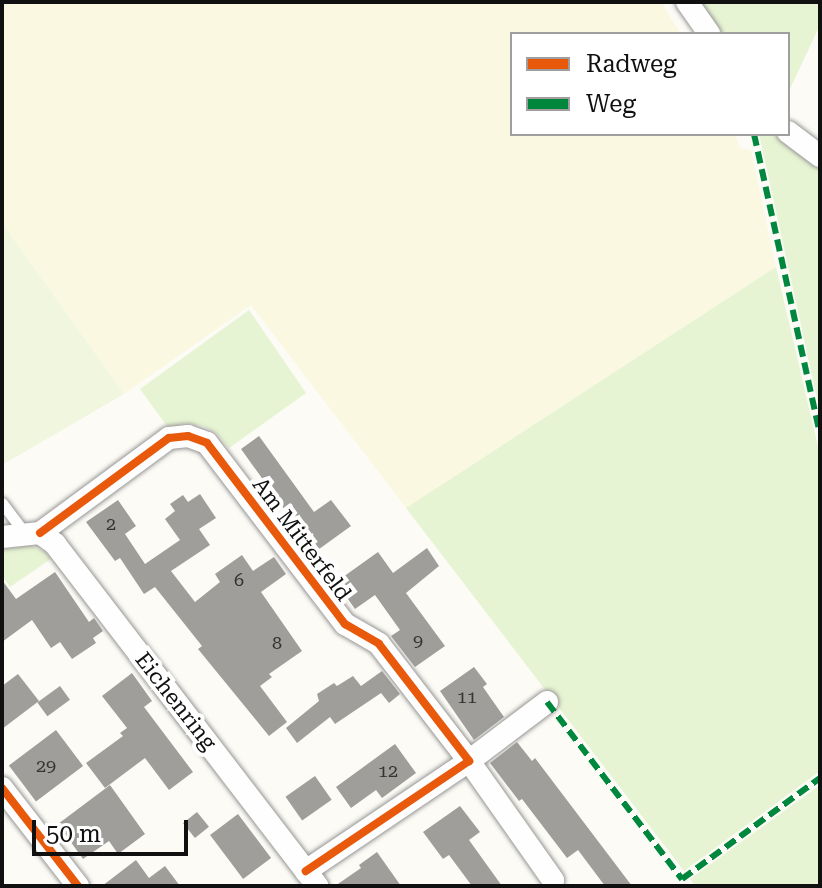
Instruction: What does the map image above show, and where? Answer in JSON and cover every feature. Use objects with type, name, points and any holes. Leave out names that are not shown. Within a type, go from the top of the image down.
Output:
[{"type":"street","points":[[687,2],[708,32]]},
{"type":"street","points":[[790,134],[820,156]]},
{"type":"street","name":"Am Mitterfeld","points":[[22,534],[169,438],[188,436],[207,443],[345,624],[379,644],[469,761],[553,880]]},
{"type":"street","name":"Eichenring","points":[[22,534],[61,552],[312,878]]},
{"type":"street","points":[[312,878],[547,702]]},
{"type":"street","points":[[2,788],[78,886]]},
{"type":"lane","name":"Eichenring","points":[[2,503],[22,534]]},
{"type":"shaded area","points":[[2,2],[661,2],[680,32],[510,32],[510,136],[736,136],[740,148],[751,150],[776,267],[406,508],[251,305],[124,394],[2,223]]},
{"type":"green space","points":[[698,2],[820,2],[820,25],[790,89],[790,32],[719,32]]},
{"type":"green space","points":[[759,136],[778,136],[820,167],[820,412]]},
{"type":"green space","points":[[2,223],[124,394],[2,465]]},
{"type":"green space","points":[[776,267],[820,455],[820,771],[684,871],[406,508]]},
{"type":"green space","points":[[249,310],[306,393],[229,448],[216,433],[203,426],[185,423],[169,429],[140,389]]},
{"type":"green space","points":[[29,545],[45,552],[51,559],[10,587],[2,576],[2,550]]},
{"type":"green space","points":[[820,785],[820,886],[695,886],[690,879]]},
{"type":"building","points":[[259,436],[314,512],[331,500],[351,526],[315,552],[241,449]]},
{"type":"building","points":[[200,494],[216,518],[199,529],[210,545],[171,571],[195,602],[220,582],[215,574],[242,555],[253,571],[274,557],[286,574],[261,592],[302,651],[269,674],[272,677],[260,686],[287,722],[269,736],[198,649],[202,646],[155,587],[144,594],[120,558],[115,561],[86,522],[118,500],[136,526],[125,534],[145,564],[180,540],[165,519],[175,511],[170,504],[183,495],[188,502]]},
{"type":"building","points":[[427,548],[439,566],[406,593],[445,646],[415,667],[391,636],[400,630],[375,595],[355,609],[336,582],[378,552],[393,573]]},
{"type":"building","points":[[55,572],[89,622],[94,618],[103,631],[93,638],[96,643],[72,659],[60,642],[51,648],[32,620],[2,642],[2,580],[16,599]]},
{"type":"building","points":[[474,667],[487,684],[483,687],[504,717],[474,740],[440,691]]},
{"type":"building","points":[[382,671],[400,694],[389,703],[381,693],[335,724],[330,717],[297,743],[286,728],[319,701],[317,694],[334,683],[337,686],[353,676],[361,686]]},
{"type":"building","points":[[132,673],[152,701],[144,707],[193,772],[169,790],[145,758],[105,788],[86,763],[123,736],[120,733],[127,728],[102,696]]},
{"type":"building","points":[[18,674],[39,701],[2,729],[2,686]]},
{"type":"building","points":[[60,686],[70,700],[47,716],[37,702]]},
{"type":"building","points":[[56,730],[83,766],[36,801],[9,766]]},
{"type":"building","points":[[517,742],[532,761],[535,758],[632,886],[605,886],[578,850],[567,858],[522,799],[519,801],[490,763]]},
{"type":"building","points":[[395,744],[416,773],[382,798],[376,790],[351,808],[336,787]]},
{"type":"building","points":[[315,776],[332,800],[302,820],[286,797]]},
{"type":"building","points":[[110,785],[145,834],[118,854],[109,841],[83,859],[58,824]]},
{"type":"building","points":[[460,806],[480,832],[469,840],[502,886],[472,886],[449,855],[443,859],[423,832]]},
{"type":"building","points":[[197,812],[209,827],[195,838],[183,823]]},
{"type":"building","points":[[238,814],[271,858],[243,879],[210,835]]},
{"type":"building","points":[[377,852],[401,886],[335,886],[361,868],[359,865]]},
{"type":"building","points":[[136,860],[149,878],[165,866],[180,886],[102,886]]},
{"type":"marked path","points":[[754,136],[820,433]]},
{"type":"marked path","points":[[547,702],[682,879],[820,778]]},
{"type":"cycle path","points":[[40,533],[169,438],[188,436],[207,443],[345,624],[379,644],[469,761],[306,871]]},
{"type":"cycle path","points":[[2,788],[78,886]]}]
